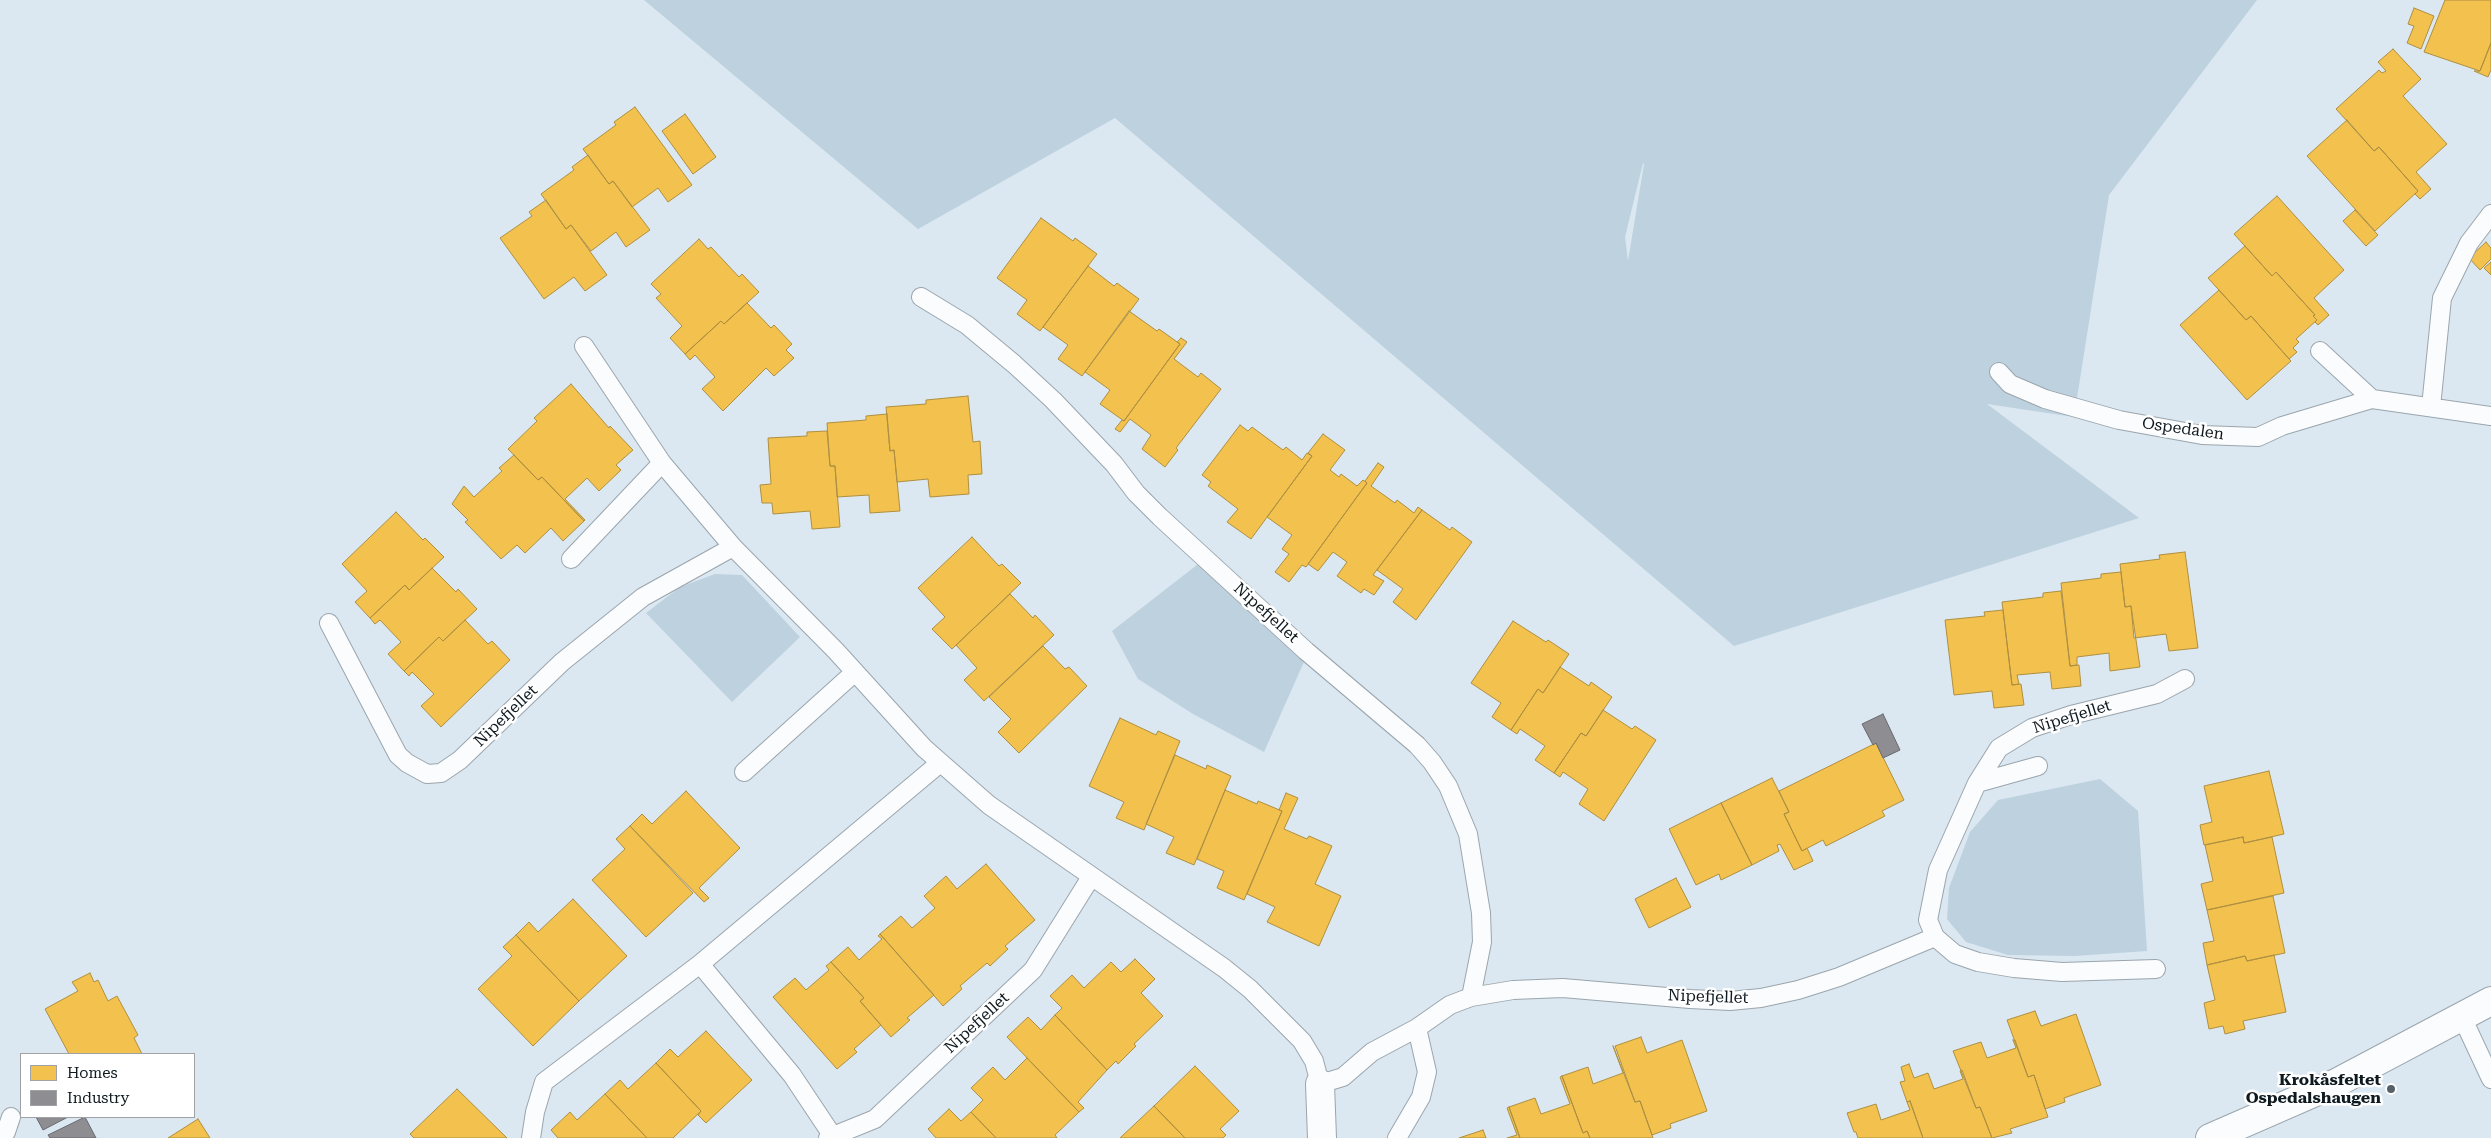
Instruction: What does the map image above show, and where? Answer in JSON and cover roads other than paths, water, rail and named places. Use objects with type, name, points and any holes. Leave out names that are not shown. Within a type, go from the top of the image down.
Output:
[{"type":"street","points":[[2210,1138],[2336,1083],[2491,1000]]},
{"type":"street","points":[[1320,1084],[1322,1138]]},
{"type":"lane","points":[[2431,407],[2442,298],[2469,243],[2491,214]]},
{"type":"lane","name":"Nipefjellet","points":[[921,297],[967,325],[1053,400],[1107,457],[1136,493],[1160,517],[1306,651],[1417,745],[1432,762],[1448,786],[1468,834],[1481,913],[1482,942],[1471,997]]},
{"type":"lane","points":[[584,346],[662,463],[733,547],[855,672],[940,763],[989,805],[1224,968],[1270,1007],[1302,1041],[1314,1061],[1320,1084]]},
{"type":"lane","points":[[2320,351],[2372,399]]},
{"type":"lane","name":"Ospedalen","points":[[1999,372],[2010,384],[2045,399],[2118,420],[2202,435],[2258,437],[2282,426],[2372,399],[2491,416]]},
{"type":"lane","points":[[571,558],[662,463]]},
{"type":"lane","name":"Nipefjellet","points":[[329,623],[398,755],[407,763],[427,774],[442,773],[460,760],[562,662],[643,597],[733,547]]},
{"type":"lane","points":[[744,772],[855,672]]},
{"type":"lane","name":"Nipefjellet","points":[[1320,1084],[1343,1077],[1372,1052],[1417,1028],[1450,1005],[1471,997],[1513,990],[1563,988],[1690,999],[1730,1001],[1761,998],[1798,990],[1839,977],[1935,937],[1928,920],[1938,870],[1977,783],[1998,748],[2032,728],[2071,714],[2157,694],[2186,679]]},
{"type":"lane","points":[[531,1138],[535,1112],[544,1082],[700,964],[940,763]]},
{"type":"lane","points":[[1977,783],[2038,766]]},
{"type":"lane","name":"Nipefjellet","points":[[700,964],[792,1075],[830,1137],[875,1118],[1033,970],[1091,877]]},
{"type":"lane","points":[[1935,937],[1955,954],[1978,962],[2014,968],[2062,972],[2156,969]]},
{"type":"lane","points":[[2462,1017],[2491,1079]]},
{"type":"lane","points":[[1397,1138],[1421,1097],[1427,1072],[1417,1028]]},
{"type":"lane","points":[[0,1138],[6,1132],[11,1117]]},
{"type":"place","name":"Krokåsfeltet Ospedalshaugen","points":[[2391,1089]]}]
